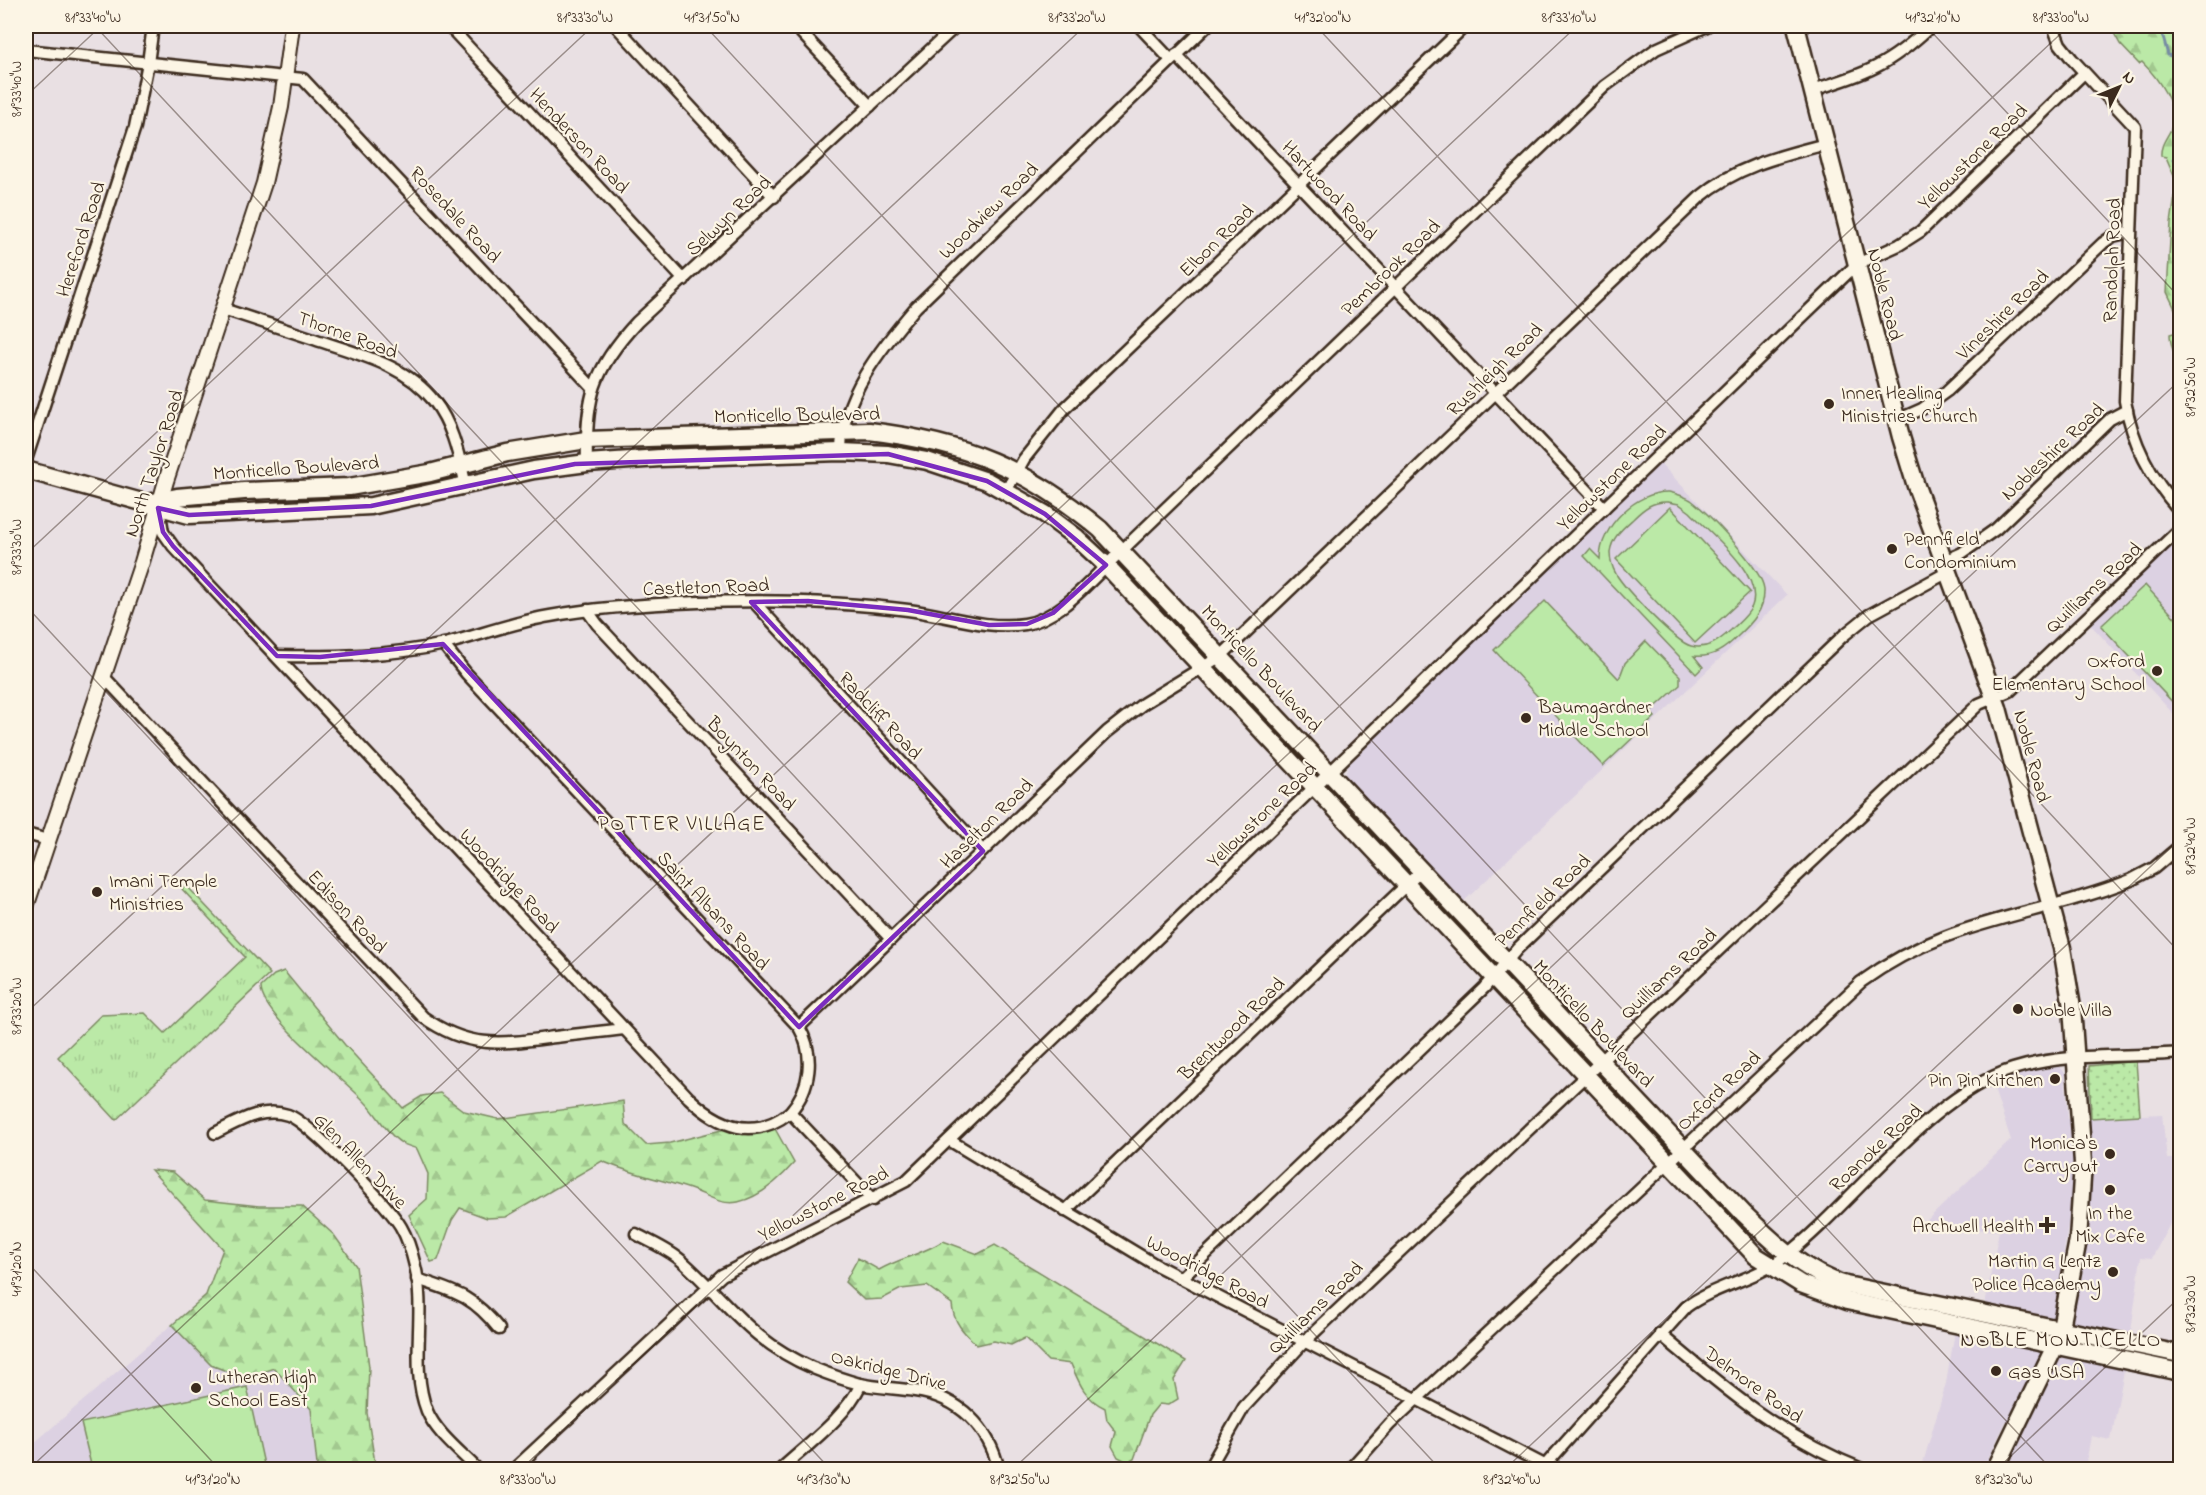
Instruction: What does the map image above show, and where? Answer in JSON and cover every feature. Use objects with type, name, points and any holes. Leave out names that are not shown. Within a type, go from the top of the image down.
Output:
[{"type":"main road","name":"Noble Road","points":[[1796,26],[1896,420],[1916,486],[1995,697],[2068,979],[2083,1190],[2078,1240],[2058,1338],[1995,1470]]},
{"type":"main road","name":"Monticello Boulevard","points":[[156,503],[244,491],[349,488],[507,453],[586,440],[841,430],[910,436],[949,444],[986,457],[1069,504],[1114,558],[1213,663],[1330,772],[1422,870],[1744,1214],[1801,1284],[1839,1299],[2058,1338],[2112,1350],[2158,1367],[2181,1372]]},
{"type":"main road","name":"Monticello Boulevard","points":[[26,470],[156,503],[189,515],[371,506],[534,470],[587,463],[660,458],[841,452],[888,454],[927,461],[970,474],[1006,491],[1114,558]]},
{"type":"main road","name":"Monticello Boulevard","points":[[1213,663],[1315,787],[1666,1163],[1742,1242],[1780,1260]]},
{"type":"main road","name":"Monticello Boulevard","points":[[2112,1350],[2178,1350]]},
{"type":"street","name":"Hereford Road","points":[[26,460],[135,127],[153,26]]},
{"type":"street","name":"North Taylor Road","points":[[26,907],[104,677],[156,503],[264,183],[286,78],[292,26]]},
{"type":"street","name":"Henderson Road","points":[[449,26],[684,280]]},
{"type":"street","points":[[616,26],[774,197]]},
{"type":"street","points":[[795,26],[870,106]]},
{"type":"street","name":"Selwyn Road","points":[[587,463],[586,440],[592,387],[615,346],[956,26]]},
{"type":"street","name":"Hartwood Road","points":[[1139,26],[1300,184],[1604,508]]},
{"type":"street","name":"Woodview Road","points":[[841,452],[841,430],[845,416],[872,364],[916,307],[1207,26]]},
{"type":"street","name":"Elbon Road","points":[[1006,491],[1016,472],[1064,409],[1465,26]]},
{"type":"street","name":"Pembrook Road","points":[[1114,558],[1613,79],[1656,49],[1707,26]]},
{"type":"street","points":[[1812,90],[1878,68],[1904,51],[1931,26]]},
{"type":"street","name":"Randolph Road","points":[[2053,26],[2061,44],[2084,73],[2135,127],[2124,386],[2127,411],[2146,462],[2181,511]]},
{"type":"street","name":"Rosedale Road","points":[[26,50],[303,79],[314,88],[592,387]]},
{"type":"street","name":"Yellowstone Road","points":[[513,1470],[708,1288],[738,1265],[873,1200],[906,1181],[1857,264],[1899,245],[1921,231],[2084,73]]},
{"type":"street","name":"Rushleigh Road","points":[[1213,663],[1714,186],[1754,164],[1826,144]]},
{"type":"street","name":"Vineshire Road","points":[[1896,420],[1922,409],[1947,391],[2100,245],[2114,236],[2130,232]]},
{"type":"street","name":"Thorne Road","points":[[223,309],[375,360],[410,378],[434,401],[443,415],[461,464],[466,486]]},
{"type":"street","name":"Nobleshire Road","points":[[1946,566],[1990,534],[2110,420],[2127,411]]},
{"type":"street","name":"Woodridge Road","points":[[156,503],[163,532],[173,546],[689,1098],[718,1121],[737,1127],[754,1127],[775,1122],[790,1112]]},
{"type":"street","name":"Quilliams Road","points":[[1208,1470],[1244,1407],[1304,1342],[1979,704],[2010,691],[2181,529]]},
{"type":"street","name":"Castleton Road","points":[[277,656],[331,656],[443,644],[548,616],[587,610],[679,603],[808,601],[908,610],[989,625],[1027,624],[1053,613],[1114,558]]},
{"type":"street","name":"Pennfield Road","points":[[1181,1278],[1494,979],[1506,960],[1853,627],[1946,566]]},
{"type":"street","name":"Radcliff Road","points":[[754,602],[983,851]]},
{"type":"street","name":"Boynton Road","points":[[587,610],[891,939]]},
{"type":"street","name":"Saint Albans Road","points":[[443,644],[466,673],[799,1027],[808,1049],[808,1075],[802,1094],[790,1112]]},
{"type":"street","name":"Haselton Road","points":[[799,1027],[1116,724],[1148,701],[1213,663]]},
{"type":"street","name":"Edison Road","points":[[104,677],[415,1008],[439,1029],[475,1042],[500,1044],[624,1029]]},
{"type":"street","points":[[26,834],[48,840]]},
{"type":"street","name":"Oxford Road","points":[[1349,1470],[1372,1442],[1837,1001],[1877,970],[1906,952],[1950,933],[2131,880],[2154,868],[2181,846]]},
{"type":"street","name":"Brentwood Road","points":[[1065,1211],[1422,870]]},
{"type":"street","name":"Roanoke Road","points":[[1546,1468],[1660,1334],[1697,1298],[1780,1260],[1936,1115],[1964,1093],[2014,1069],[2075,1060],[2181,1053]]},
{"type":"street","name":"Glen Allen Drive","points":[[215,1133],[258,1113],[273,1112],[296,1119],[311,1130],[390,1212],[408,1242],[417,1279],[420,1376],[426,1410],[478,1470]]},
{"type":"street","points":[[790,1112],[873,1200]]},
{"type":"street","name":"Woodridge Road","points":[[949,1140],[1181,1278],[1546,1468]]},
{"type":"street","name":"Oakridge Drive","points":[[636,1234],[677,1256],[747,1327],[772,1346],[801,1362],[861,1384],[924,1392],[955,1405],[982,1430],[992,1446],[999,1470]]},
{"type":"street","points":[[417,1279],[451,1290],[476,1303],[499,1329]]},
{"type":"street","name":"Delmore Road","points":[[1660,1334],[1730,1394],[1764,1418],[1812,1446],[1864,1470]]},
{"type":"street","points":[[2158,1367],[2178,1350]]},
{"type":"street","points":[[780,1470],[848,1406],[861,1384]]},
{"type":"highlighted area","points":[[888,454],[987,481],[1045,514],[1106,565],[1053,613],[1027,624],[989,625],[908,610],[808,601],[751,602],[983,851],[799,1027],[443,644],[320,657],[277,656],[173,546],[163,532],[158,508],[189,515],[371,506],[575,464]]},
{"type":"shaded area","name":"Baumgardner Middle School","points":[[1660,463],[1787,595],[1461,904],[1347,781],[1345,775],[1348,765]]},
{"type":"shaded area","name":"Oxford Elementary School","points":[[2180,537],[2180,721],[2089,623]]},
{"type":"shaded area","points":[[2060,1067],[2065,1073],[2068,1119],[2162,1114],[2167,1159],[2180,1159],[2180,1205],[2152,1258],[2141,1257],[2130,1339],[2111,1440],[2091,1436],[2085,1469],[2007,1469],[2025,1431],[2006,1421],[1983,1469],[1921,1470],[1946,1383],[1955,1332],[1979,1336],[1999,1231],[1922,1225],[2011,1140],[1992,1083],[2026,1071]],"holes":[[[2071,1203],[2093,1206],[2081,1283],[2060,1279]]]},
{"type":"shaded area","name":"Lutheran High School East","points":[[206,1295],[311,1409],[317,1465],[313,1469],[26,1470],[26,1450]]},
{"type":"green space","points":[[2110,26],[2180,27],[2180,434],[2175,357],[2170,334],[2177,332],[2177,313],[2167,292],[2171,223],[2177,183],[2166,157],[2161,156],[2173,121],[2172,112],[2166,93],[2154,76],[2142,62],[2139,64],[2120,44]]},
{"type":"green space","points":[[1657,493],[1678,494],[1699,507],[1745,555],[1764,589],[1760,610],[1743,631],[1718,652],[1707,656],[1694,656],[1703,667],[1696,674],[1584,556],[1590,549],[1600,559],[1606,534],[1613,523],[1633,504]],"holes":[[[1658,503],[1679,504],[1733,555],[1743,568],[1754,594],[1752,606],[1743,619],[1708,646],[1691,646],[1674,635],[1639,602],[1621,581],[1612,566],[1610,557],[1611,547],[1616,537],[1641,512]]]},
{"type":"green space","points":[[1670,507],[1750,592],[1695,643],[1616,559]]},
{"type":"green space","points":[[2145,585],[2180,623],[2180,710],[2101,626]]},
{"type":"green space","points":[[1545,601],[1619,679],[1625,663],[1646,641],[1680,676],[1680,685],[1650,712],[1655,717],[1603,766],[1494,650]]},
{"type":"green space","points":[[186,885],[270,974],[116,1120],[58,1057],[101,1015],[145,1013],[165,1033],[245,957],[182,889]]},
{"type":"green space","points":[[284,971],[345,1045],[403,1108],[422,1096],[440,1093],[464,1111],[498,1119],[623,1101],[625,1124],[646,1145],[670,1143],[725,1129],[743,1135],[774,1127],[794,1163],[762,1192],[746,1200],[731,1203],[719,1201],[690,1189],[602,1161],[506,1217],[487,1218],[460,1208],[452,1220],[438,1260],[431,1262],[409,1215],[427,1199],[428,1174],[417,1149],[395,1138],[366,1103],[274,1014],[264,999],[261,987],[274,975]]},
{"type":"green space","points":[[2136,1061],[2140,1115],[2091,1118],[2089,1066]]},
{"type":"green space","points":[[151,1170],[173,1172],[205,1200],[259,1206],[302,1206],[334,1235],[356,1266],[369,1367],[367,1413],[376,1469],[313,1469],[317,1465],[311,1409],[274,1368],[244,1378],[211,1365],[172,1325],[206,1295],[223,1249]]},
{"type":"green space","points":[[943,1241],[978,1254],[995,1245],[1186,1361],[1174,1380],[1178,1399],[1168,1405],[1159,1404],[1150,1415],[1134,1459],[1128,1462],[1118,1457],[1112,1446],[1116,1432],[1107,1420],[1105,1408],[1088,1395],[1071,1364],[1048,1361],[1025,1338],[1011,1345],[994,1341],[977,1345],[957,1322],[952,1304],[927,1286],[901,1289],[882,1299],[864,1300],[845,1282],[858,1258],[879,1270]]},
{"type":"green space","points":[[247,1387],[265,1469],[92,1469],[81,1423]]},
{"type":"waterway","points":[[2150,26],[2162,33],[2168,55],[2180,59]]},
{"type":"waterway","points":[[2180,154],[2173,160],[2180,170]]},
{"type":"place","name":"Inner Healing Ministries Church","points":[[1829,404]]},
{"type":"place","name":"Pennfield Condominium","points":[[1892,549]]},
{"type":"place","name":"Oxford Elementary School","points":[[2157,671]]},
{"type":"place","name":"Baumgardner Middle School","points":[[1526,718]]},
{"type":"place","name":"Imani Temple Ministries","points":[[97,892]]},
{"type":"place","name":"Noble Villa","points":[[2018,1009]]},
{"type":"place","name":"Pin Pin Kitchen","points":[[2055,1079]]},
{"type":"place","name":"Monica's Carryout","points":[[2110,1154]]},
{"type":"place","name":"In the Mix Cafe","points":[[2110,1190]]},
{"type":"place","name":"Archwell Health","points":[[2047,1225]]},
{"type":"place","name":"Martin G Lentz Police Academy","points":[[2113,1272]]},
{"type":"place","name":"Gas USA","points":[[1996,1371]]},
{"type":"place","name":"Lutheran High School East","points":[[196,1388]]},
{"type":"district","name":"POTTER VILLAGE","points":[[682,823]]},
{"type":"district","name":"NOBLE MONTICELLO","points":[[2061,1339]]}]
